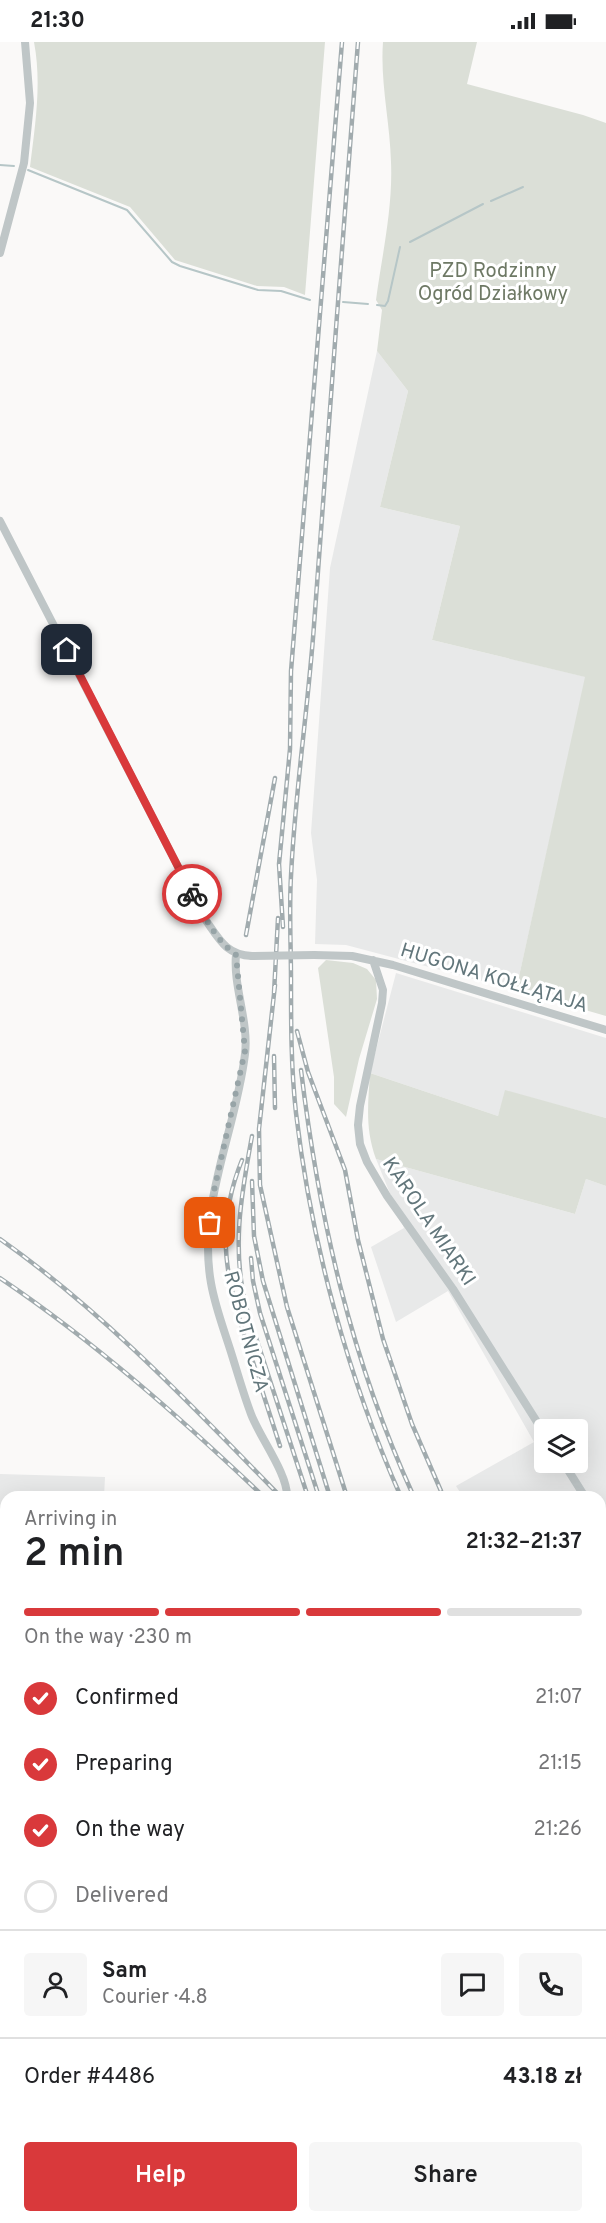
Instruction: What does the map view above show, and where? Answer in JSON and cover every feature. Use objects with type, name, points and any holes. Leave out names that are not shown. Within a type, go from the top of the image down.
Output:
[{"type":"street","points":[[0,253],[24,163],[30,103],[25,42]]},
{"type":"street","points":[[0,521],[205,919],[224,946],[236,955],[352,956],[373,960]]},
{"type":"street","name":"ROBOTNICZA","points":[[236,955],[245,1051],[214,1191],[209,1233],[211,1282],[217,1309],[251,1414],[261,1438],[284,1478],[285,1491]]},
{"type":"street","name":"HUGONA KOŁŁĄTAJA","points":[[373,960],[606,1030]]},
{"type":"street","name":"KAROLA MIARKI","points":[[373,960],[383,990],[360,1106],[358,1125],[364,1153],[387,1196],[453,1288],[535,1419]]},
{"type":"street","points":[[570,1473],[581,1491]]},
{"type":"shaded area","points":[[377,351],[408,391],[380,507],[460,526],[432,640],[586,677],[516,990],[346,945],[315,944],[317,880],[311,833],[330,568]]},
{"type":"shaded area","points":[[396,973],[606,1038],[606,1118],[506,1091],[498,1116],[370,1073]]},
{"type":"shaded area","points":[[376,1159],[575,1214],[586,1179],[606,1186],[606,1491],[459,1491],[456,1486],[534,1442],[448,1291],[396,1322],[371,1247],[404,1228]]},
{"type":"shaded area","points":[[0,1474],[105,1477],[104,1491],[0,1491]]},
{"type":"green space","points":[[34,42],[325,42],[305,295],[284,287],[257,286],[175,260],[130,207],[30,167],[38,89]]},
{"type":"green space","name":"PZD Rodzinny Ogród Działkowy","points":[[383,42],[477,42],[467,84],[606,123],[606,1016],[516,990],[585,677],[432,640],[460,526],[380,507],[408,391],[377,351],[382,310],[376,300],[389,214],[391,179],[382,57]]},
{"type":"green space","points":[[326,960],[353,963],[367,969],[376,980],[377,999],[359,1059],[346,1117],[334,1104],[334,1077],[318,968]]},
{"type":"green space","points":[[370,1073],[498,1116],[505,1090],[606,1118],[606,1186],[586,1179],[575,1214],[376,1159],[369,1127]]},
{"type":"waterway","points":[[0,165],[14,166]]},
{"type":"waterway","points":[[28,170],[127,210],[172,262],[180,266],[258,290],[281,291],[310,300]]},
{"type":"waterway","points":[[491,201],[523,187]]},
{"type":"waterway","points":[[410,242],[483,204]]},
{"type":"waterway","points":[[377,305],[385,306],[388,301],[400,247]]},
{"type":"waterway","points":[[343,302],[368,304]]},
{"type":"railway","points":[[283,927],[279,864],[290,749],[291,671],[342,42]]},
{"type":"railway","points":[[358,42],[311,656],[293,845],[290,902],[292,1046],[296,1113],[311,1211],[322,1260],[348,1357],[364,1405],[398,1491]]},
{"type":"railway","points":[[246,935],[275,778]]},
{"type":"railway","points":[[274,993],[278,918]]},
{"type":"railway","points":[[275,985],[259,1129],[260,1185],[287,1307],[345,1491]]},
{"type":"railway","points":[[297,1031],[308,1072],[345,1170],[358,1240],[383,1339],[412,1424],[441,1491]]},
{"type":"railway","points":[[274,1056],[275,1108]]},
{"type":"railway","points":[[301,1070],[317,1180],[341,1288],[372,1393],[411,1491]]},
{"type":"railway","points":[[252,1136],[239,1223],[239,1266],[242,1288],[247,1310],[306,1491]]},
{"type":"railway","points":[[242,1160],[228,1211],[226,1234],[230,1280],[242,1327],[280,1446]]},
{"type":"railway","points":[[252,1181],[254,1236],[263,1281],[328,1491]]},
{"type":"railway","points":[[0,1239],[39,1268],[112,1329],[275,1491]]},
{"type":"railway","points":[[251,1258],[260,1313],[317,1491]]},
{"type":"railway","points":[[0,1278],[70,1328],[136,1382],[258,1491]]},
{"type":"way so far","points":[[192,894],[205,919],[224,946],[236,955],[245,1034],[243,1067],[214,1191],[210,1223]]},
{"type":"route","points":[[67,650],[192,894]]}]
